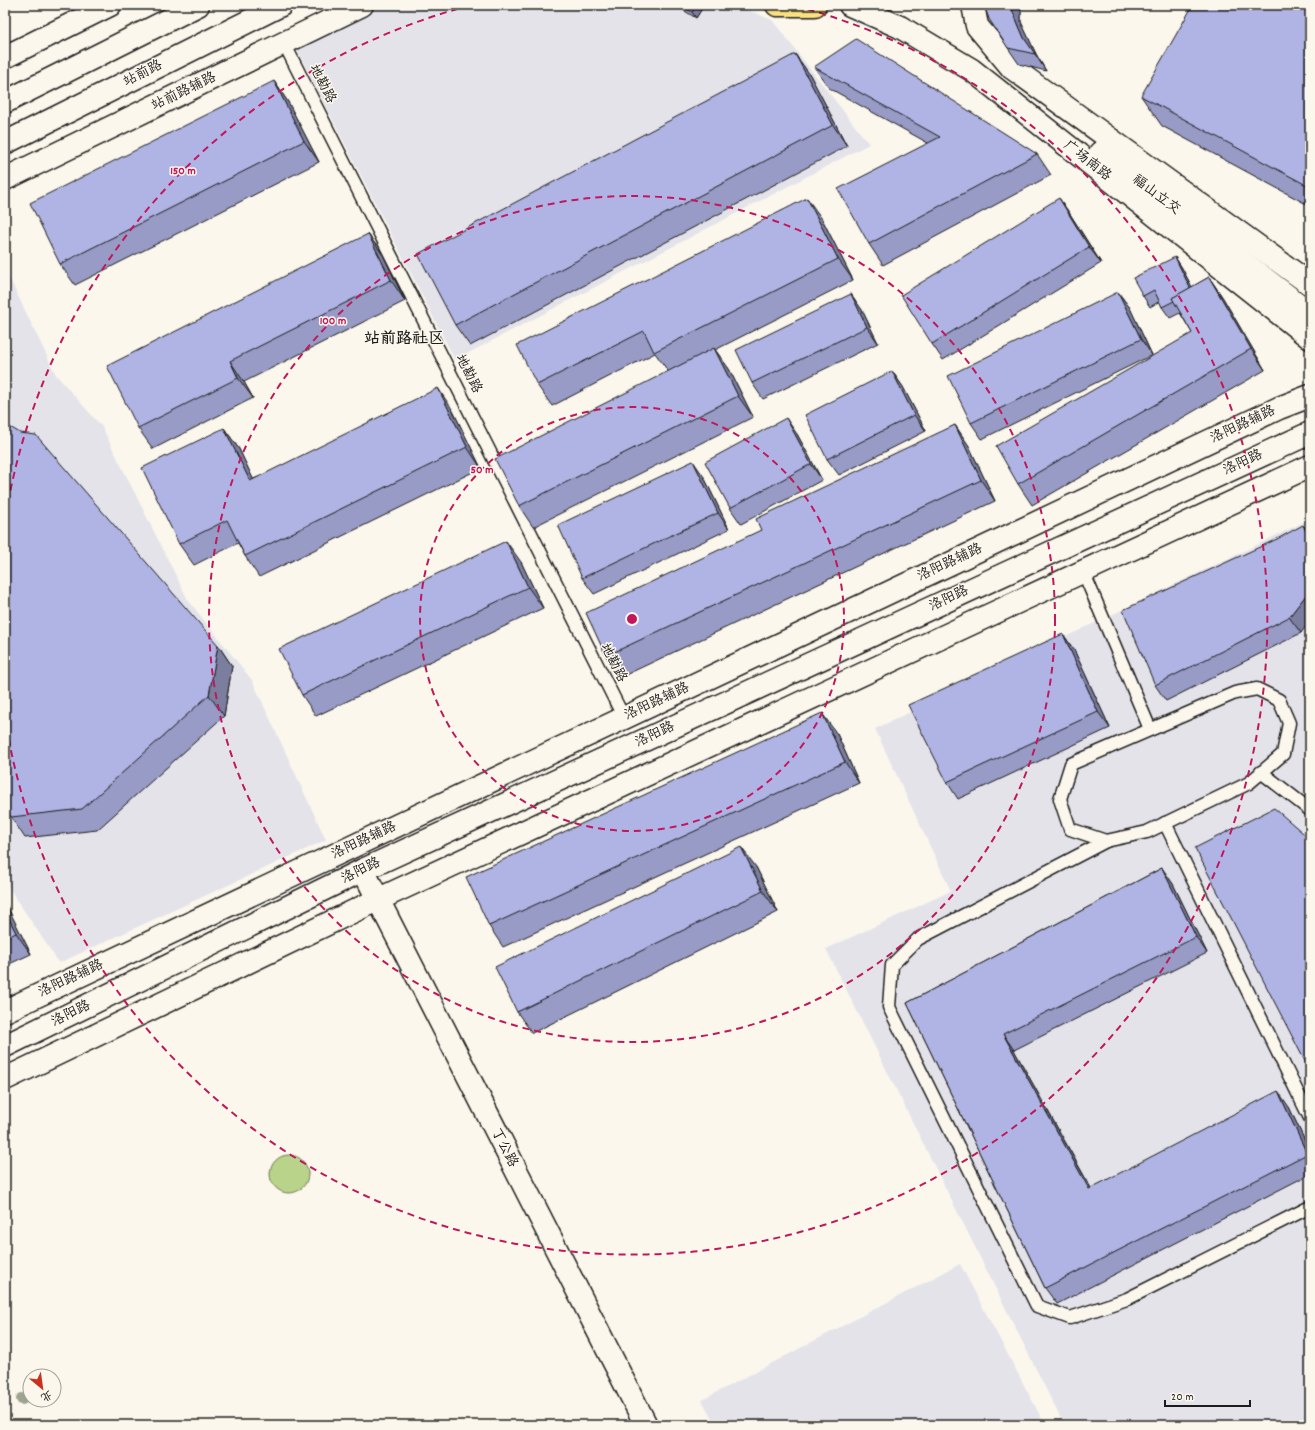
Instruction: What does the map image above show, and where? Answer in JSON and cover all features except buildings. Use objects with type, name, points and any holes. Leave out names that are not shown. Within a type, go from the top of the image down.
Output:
[{"type":"main road","points":[[777,5],[815,5]]},
{"type":"street","points":[[5,57],[110,5]]},
{"type":"street","points":[[5,102],[198,5]]},
{"type":"street","name":"站前路","points":[[5,144],[281,5]]},
{"type":"street","name":"站前路辅路","points":[[5,179],[362,5]]},
{"type":"street","name":"广场南路","points":[[850,5],[900,27],[972,70],[1310,338]]},
{"type":"street","name":"福山立交","points":[[884,5],[923,23],[1002,78],[1310,313]]},
{"type":"street","name":"福山立交","points":[[961,5],[966,26],[1002,78]]},
{"type":"street","points":[[973,5],[977,26],[1012,68],[1310,284]]},
{"type":"street","name":"洛阳路辅路","points":[[5,1010],[1279,408],[1310,396]]},
{"type":"street","name":"洛阳路","points":[[5,1046],[363,870],[1310,433]]},
{"type":"street","points":[[5,1079],[377,900],[1310,466]]},
{"type":"street","name":"丁公路","points":[[363,870],[646,1425]]},
{"type":"lane","name":"地勘路","points":[[284,43],[624,718]]},
{"type":"lane","points":[[1083,571],[1150,729]]},
{"type":"lane","points":[[1106,841],[1070,829],[1060,799],[1071,764],[1235,693],[1257,689],[1280,700],[1289,723],[1283,754],[1249,783],[1147,832],[1106,841],[918,939],[892,965],[889,1007],[1037,1306],[1070,1318],[1127,1299],[1310,1207]]},
{"type":"lane","points":[[1262,772],[1310,810]]},
{"type":"lane","points":[[1165,823],[1310,1118]]},
{"type":"path","points":[[5,1418],[7,1425]]},
{"type":"shaded area","points":[[383,5],[736,5],[772,20],[869,144],[455,360],[296,48]]},
{"type":"shaded area","points":[[5,269],[56,375],[102,427],[188,600],[252,680],[326,840],[59,963],[5,882]]},
{"type":"shaded area","points":[[1310,519],[1310,1425],[1064,1425],[826,949],[951,891],[875,729]]},
{"type":"shaded area","points":[[960,1264],[1045,1425],[715,1425],[702,1400]]},
{"type":"green space","points":[[285,1155],[293,1155],[303,1160],[307,1167],[307,1181],[303,1188],[293,1193],[285,1193],[275,1188],[273,1185],[270,1178],[270,1170],[275,1160],[278,1158]]},
{"type":"district","name":"站前路社区","points":[[404,339]]}]
